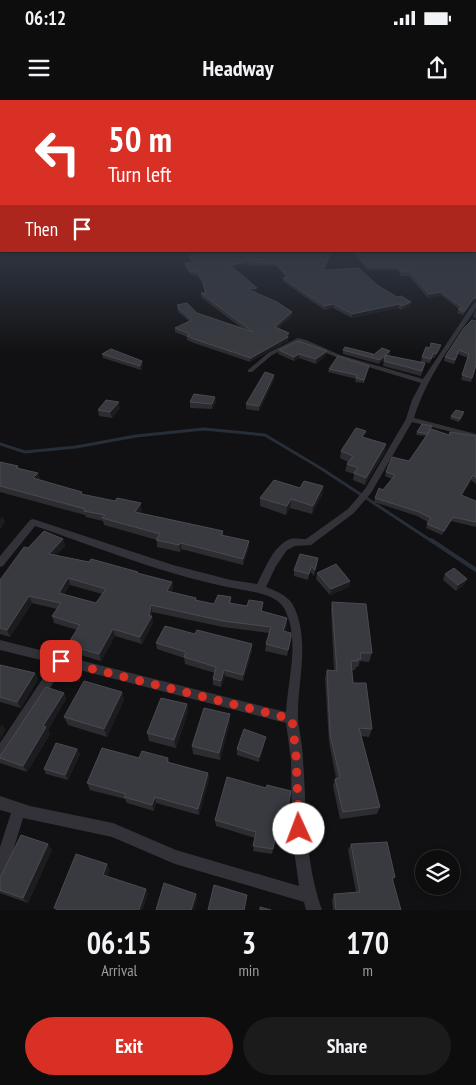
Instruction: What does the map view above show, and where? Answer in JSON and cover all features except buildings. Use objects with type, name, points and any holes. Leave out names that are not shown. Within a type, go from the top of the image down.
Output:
[{"type":"street","points":[[260,589],[272,564],[284,548],[293,542],[308,542],[351,511],[368,491],[410,419],[416,400],[425,382],[469,319],[476,304]]},
{"type":"street","points":[[250,372],[270,354],[298,340],[338,356],[425,382]]},
{"type":"street","points":[[410,419],[476,436]]},
{"type":"street","points":[[0,563],[33,522],[199,576],[227,584],[260,589],[282,597],[290,609],[297,635],[292,719],[302,863],[311,903]]},
{"type":"street","points":[[0,645],[292,719]]},
{"type":"street","points":[[0,754],[61,661]]},
{"type":"street","points":[[0,803],[113,830],[175,857],[311,903]]},
{"type":"street","points":[[0,871],[19,809]]},
{"type":"waterway","points":[[0,444],[25,452],[76,447],[136,436],[204,429],[265,435],[322,469],[433,542]]},
{"type":"waterway","points":[[431,540],[476,570]]},
{"type":"route","points":[[61,661],[292,719],[296,755],[299,829]]}]
